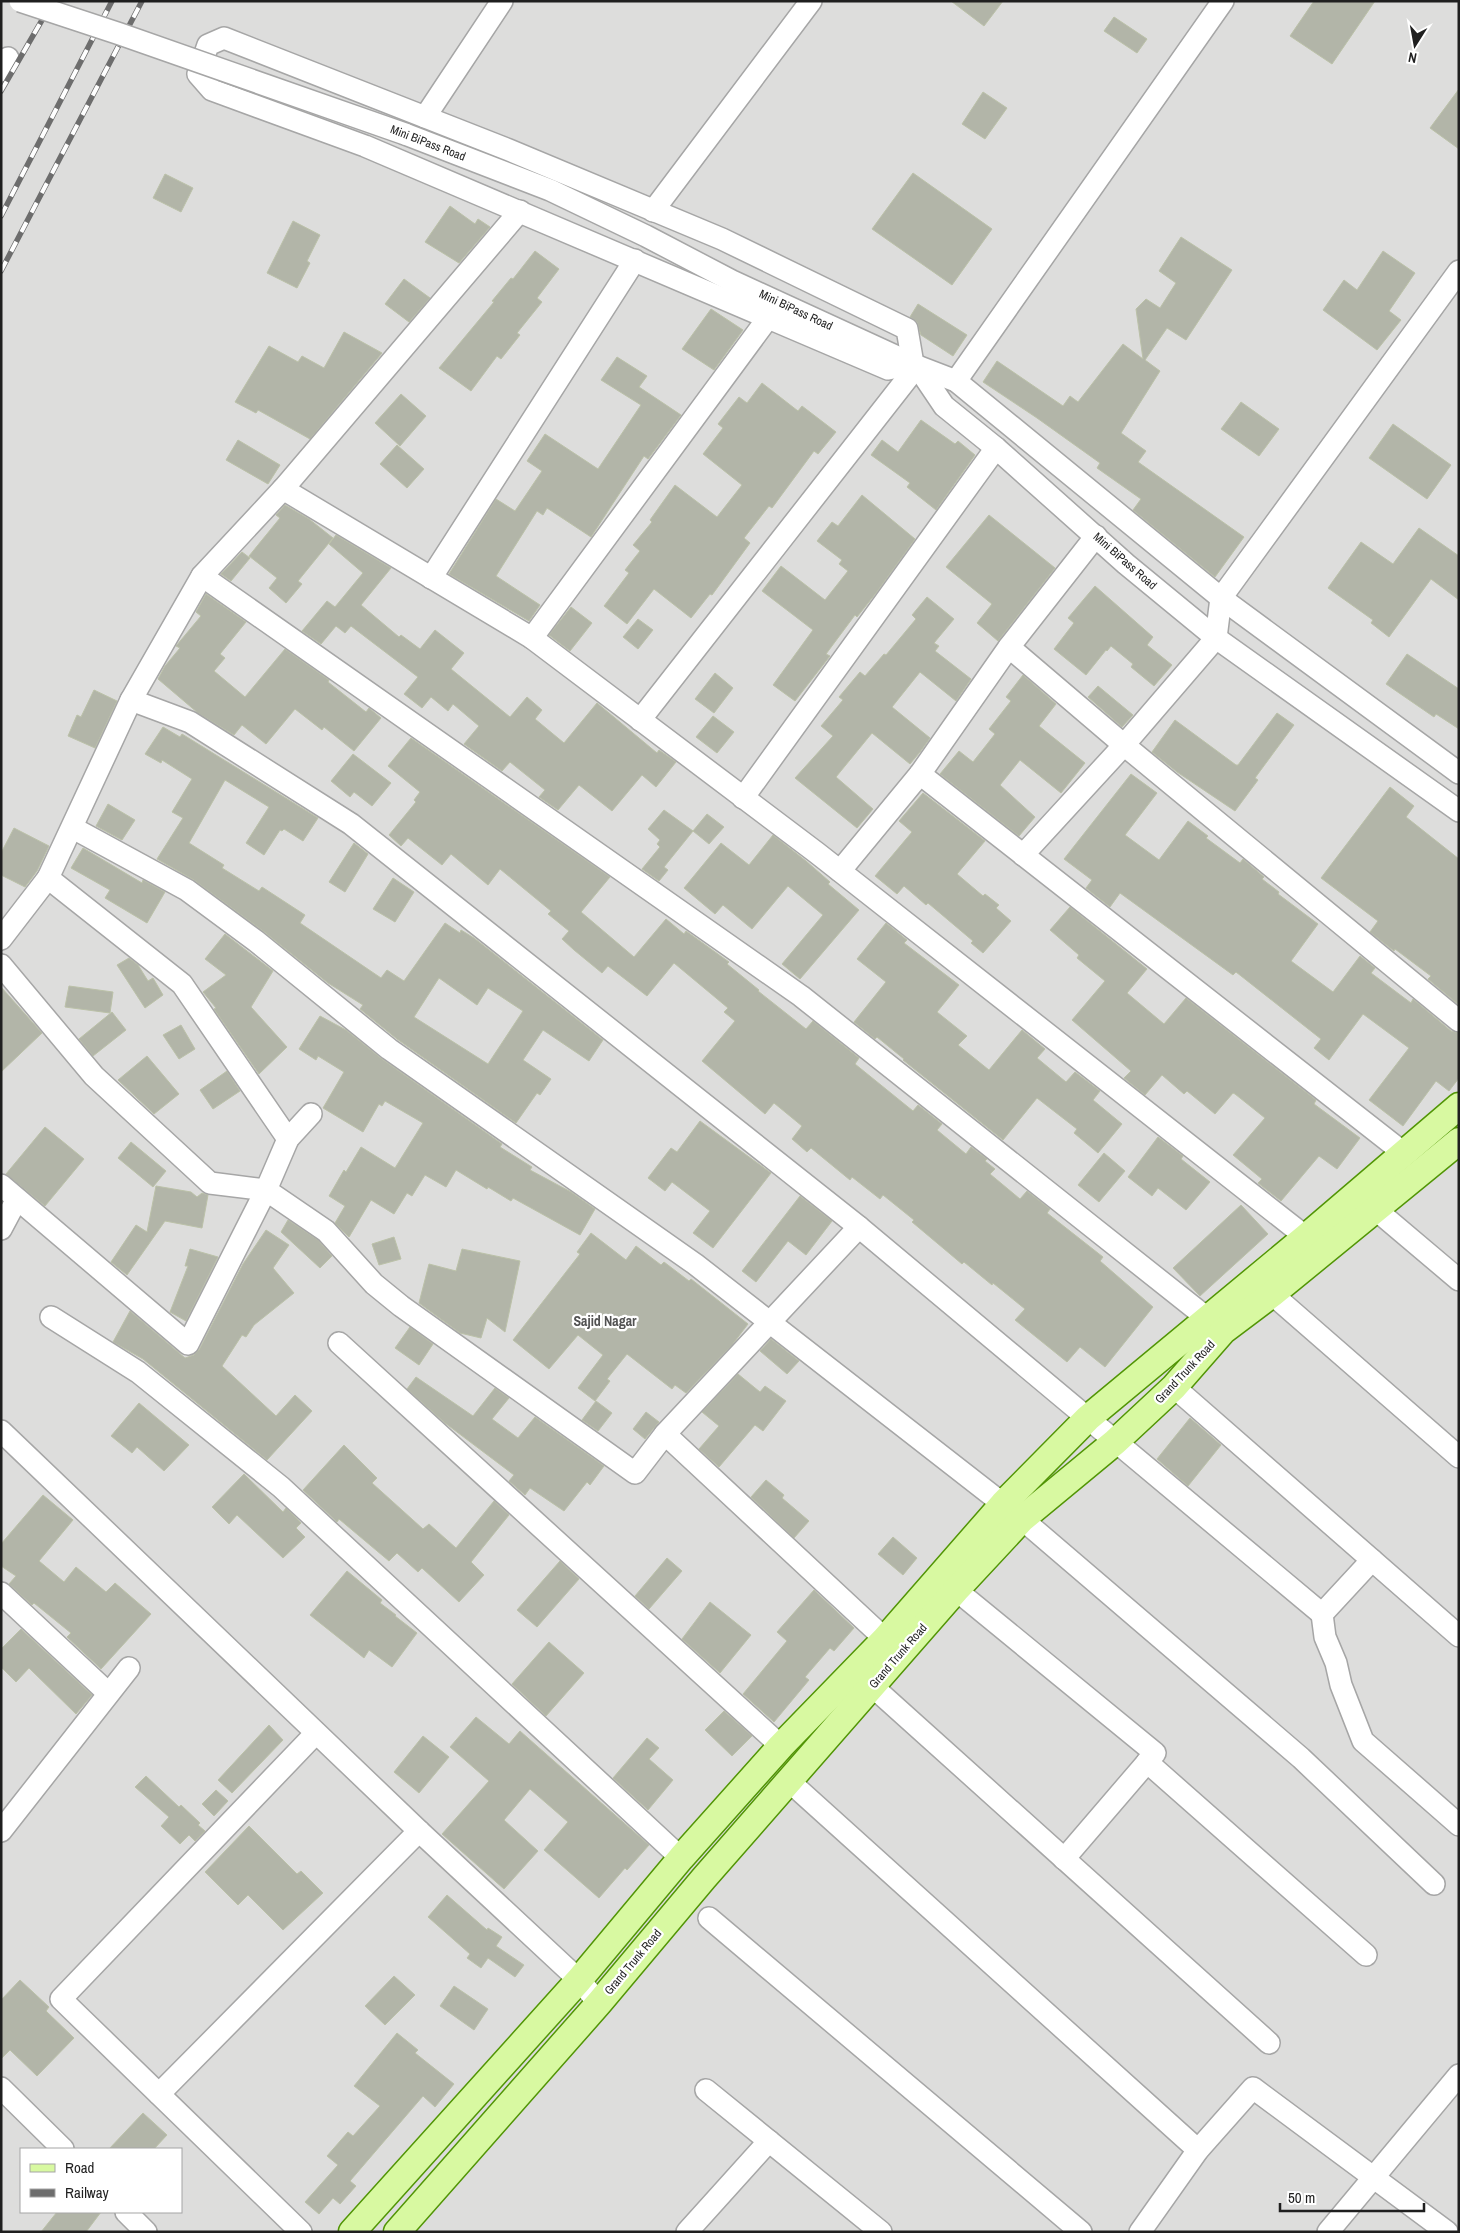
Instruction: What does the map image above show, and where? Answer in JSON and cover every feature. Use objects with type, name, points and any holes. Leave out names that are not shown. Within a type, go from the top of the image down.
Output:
[{"type":"main road","points":[[352,2232],[579,1980],[681,1858],[781,1746],[1013,1512],[1088,1418],[1405,1154],[1459,1106]]},
{"type":"main road","name":"Grand Trunk Road","points":[[397,2232],[599,2003],[704,1878],[790,1782],[956,1590],[1013,1512],[1116,1442],[1174,1387],[1223,1331],[1272,1294],[1459,1141]]},
{"type":"street","name":"Mini BiPass Road","points":[[20,1],[405,134],[550,190],[646,236],[732,281],[915,365],[944,406],[996,448],[1126,564],[1216,638],[1459,811]]},
{"type":"street","points":[[425,117],[502,1]]},
{"type":"street","points":[[653,211],[811,1]]},
{"type":"street","points":[[956,382],[1223,1]]},
{"type":"street","points":[[915,365],[907,329],[722,240],[425,117],[224,38],[208,45],[198,74],[212,90],[366,146],[888,370],[915,365],[956,382],[1221,598],[1459,772]]},
{"type":"street","points":[[1,939],[48,878],[73,828],[131,700],[202,576],[283,489],[520,211]]},
{"type":"street","points":[[431,578],[635,260]]},
{"type":"street","points":[[1022,854],[1124,745],[1216,638],[1221,598],[1459,272]]},
{"type":"street","points":[[532,638],[768,318]]},
{"type":"street","points":[[640,720],[915,365]]},
{"type":"street","points":[[743,798],[996,448]]},
{"type":"street","points":[[283,489],[532,638],[840,872],[1306,1237]]},
{"type":"street","points":[[840,872],[920,774],[1009,647],[1096,536]]},
{"type":"street","points":[[202,576],[801,996],[1206,1318]]},
{"type":"street","points":[[1009,647],[1124,745],[1459,1021]]},
{"type":"street","points":[[131,700],[190,722],[351,824],[859,1227],[1322,1614],[1325,1637],[1363,1741],[1459,1825]]},
{"type":"street","points":[[920,774],[1405,1154]]},
{"type":"street","points":[[73,828],[188,890],[256,941],[389,1049],[695,1264],[770,1322],[1013,1512],[1301,1758],[1434,1884]]},
{"type":"street","points":[[48,878],[182,984],[288,1139]]},
{"type":"street","points":[[1,965],[94,1076],[210,1183],[266,1190],[326,1230],[374,1284],[401,1306],[635,1474],[665,1434],[859,1227]]},
{"type":"street","points":[[1,1229],[9,1192],[188,1344],[266,1190],[288,1139],[311,1114]]},
{"type":"street","points":[[1375,1209],[1459,1280]]},
{"type":"street","points":[[1272,1294],[1459,1457]]},
{"type":"street","points":[[50,1317],[138,1372],[281,1487],[681,1858]]},
{"type":"street","points":[[339,1343],[781,1746]]},
{"type":"street","points":[[1174,1387],[1459,1636]]},
{"type":"street","points":[[1,1432],[418,1831],[579,1980],[599,2003]]},
{"type":"street","points":[[665,1434],[885,1639]]},
{"type":"street","points":[[1322,1614],[1372,1560]]},
{"type":"street","points":[[956,1590],[1155,1753],[1064,1859]]},
{"type":"street","points":[[1,1592],[108,1693]]},
{"type":"street","points":[[2,1828],[129,1668]]},
{"type":"street","points":[[872,1686],[1269,2043]]},
{"type":"street","points":[[302,2232],[61,1999],[316,1733]]},
{"type":"street","points":[[1147,1762],[1366,1955]]},
{"type":"street","points":[[790,1782],[1198,2150]]},
{"type":"street","points":[[159,2094],[418,1831]]},
{"type":"street","points":[[709,1918],[1080,2232]]},
{"type":"street","points":[[1328,2232],[1459,2074]]},
{"type":"street","points":[[1,2088],[62,2148]]},
{"type":"street","points":[[1140,2232],[1198,2150],[1253,2088],[1448,2232]]},
{"type":"street","points":[[706,2090],[881,2232]]},
{"type":"street","points":[[688,2232],[769,2141]]},
{"type":"street","points":[[127,2213],[146,2232]]},
{"type":"shaded area","points":[[1,1],[1459,1],[1459,2232],[1,2232]]},
{"type":"building","points":[[951,1],[1003,1],[984,26]]},
{"type":"building","points":[[1314,1],[1375,1],[1332,64],[1290,36]]},
{"type":"building","points":[[1114,17],[1147,39],[1137,53],[1104,31]]},
{"type":"building","points":[[1459,89],[1459,149],[1430,128]]},
{"type":"building","points":[[983,92],[1007,108],[985,139],[962,124]]},
{"type":"building","points":[[913,173],[992,229],[952,285],[872,229]]},
{"type":"building","points":[[165,174],[193,188],[181,212],[153,198]]},
{"type":"building","points":[[450,206],[475,224],[478,219],[490,227],[459,263],[425,242]]},
{"type":"building","points":[[293,221],[320,235],[307,261],[310,263],[297,288],[267,273]]},
{"type":"building","points":[[1181,237],[1232,270],[1186,340],[1167,328],[1145,360],[1160,371],[1121,433],[1146,451],[1138,462],[1244,537],[1215,577],[1133,510],[1141,499],[1097,468],[1100,463],[983,382],[997,361],[1063,406],[1070,396],[1078,402],[1123,344],[1143,359],[1136,309],[1146,299],[1160,308],[1176,283],[1159,271]]},
{"type":"building","points":[[535,251],[559,269],[537,298],[542,302],[517,333],[520,335],[501,359],[497,356],[471,391],[439,368],[494,302],[492,301],[511,278],[513,279]]},
{"type":"building","points":[[1383,251],[1415,273],[1389,311],[1401,320],[1377,350],[1323,310],[1344,280],[1357,290]]},
{"type":"building","points":[[404,279],[430,298],[409,322],[385,304]]},
{"type":"building","points":[[918,304],[967,335],[953,356],[921,335],[917,322],[910,317]]},
{"type":"building","points":[[711,309],[743,330],[714,370],[682,349]]},
{"type":"building","points":[[344,332],[382,353],[310,439],[258,410],[256,413],[235,402],[269,346],[298,362],[302,356],[324,368]]},
{"type":"building","points":[[617,357],[647,376],[639,387],[681,415],[648,459],[644,456],[591,537],[547,508],[543,515],[537,511],[496,576],[540,605],[529,621],[449,574],[496,499],[515,511],[542,471],[527,461],[545,434],[598,469],[641,405],[601,380]]},
{"type":"building","points":[[762,383],[798,411],[802,406],[836,432],[818,454],[814,451],[772,508],[769,506],[744,538],[750,543],[712,595],[710,594],[691,618],[654,589],[627,624],[604,606],[629,573],[625,570],[640,551],[633,545],[652,522],[650,520],[675,485],[717,517],[742,485],[703,454],[723,428],[718,424],[739,397],[747,403]]},
{"type":"building","points":[[401,394],[426,416],[400,446],[375,423]]},
{"type":"building","points":[[1241,402],[1279,429],[1259,456],[1221,429]]},
{"type":"building","points":[[921,420],[955,444],[958,441],[975,455],[936,510],[907,487],[910,483],[871,455],[882,440],[898,452]]},
{"type":"building","points":[[1393,424],[1451,465],[1427,499],[1369,458]]},
{"type":"building","points":[[238,440],[280,465],[268,484],[226,460]]},
{"type":"building","points":[[397,445],[424,469],[407,488],[380,464]]},
{"type":"building","points":[[862,495],[915,539],[876,593],[857,617],[855,615],[826,654],[830,656],[795,701],[773,685],[813,630],[762,591],[781,566],[825,600],[848,571],[839,564],[842,560],[817,541],[832,522],[838,526]]},
{"type":"building","points":[[285,505],[309,519],[333,538],[298,581],[302,584],[286,603],[269,588],[277,578],[249,556],[280,518],[276,515]]},
{"type":"building","points":[[989,515],[1055,568],[998,641],[977,623],[992,604],[946,567]]},
{"type":"building","points":[[1419,528],[1459,556],[1459,600],[1431,579],[1389,637],[1371,623],[1373,620],[1328,588],[1361,542],[1393,564]]},
{"type":"building","points":[[336,535],[391,568],[361,605],[399,637],[401,635],[420,649],[435,630],[464,653],[451,669],[510,717],[527,697],[542,710],[535,719],[564,743],[597,703],[657,753],[659,750],[676,762],[656,787],[642,775],[612,811],[579,785],[558,810],[539,797],[545,790],[510,762],[502,771],[464,744],[479,726],[453,704],[448,711],[431,697],[422,708],[404,694],[418,677],[351,626],[345,633],[336,626],[321,644],[302,631],[327,601],[335,607],[363,573],[329,544]]},
{"type":"building","points":[[242,552],[250,558],[231,581],[221,574]]},
{"type":"building","points":[[1095,586],[1153,637],[1147,645],[1172,665],[1154,686],[1131,667],[1133,664],[1111,646],[1086,675],[1054,649],[1074,623],[1068,618]]},
{"type":"building","points":[[206,594],[246,622],[220,654],[225,658],[214,671],[245,697],[285,649],[329,680],[328,682],[366,712],[369,708],[381,718],[354,751],[324,727],[322,730],[295,709],[266,744],[242,725],[234,735],[198,713],[158,679],[165,666],[180,648],[176,646],[201,616],[196,612]]},
{"type":"building","points":[[927,597],[954,619],[934,643],[939,646],[935,651],[971,679],[956,701],[920,672],[892,707],[930,738],[920,752],[910,764],[872,733],[836,777],[873,809],[857,828],[795,778],[833,736],[821,726],[843,700],[839,697],[860,672],[865,676],[884,654],[886,655],[916,619],[912,615]]},
{"type":"building","points":[[571,607],[592,623],[570,651],[549,635]]},
{"type":"building","points":[[638,619],[653,630],[638,649],[623,637]]},
{"type":"building","points":[[1407,654],[1459,689],[1459,729],[1436,714],[1434,717],[1386,684]]},
{"type":"building","points":[[715,673],[733,688],[714,713],[695,699]]},
{"type":"building","points":[[1023,675],[1056,704],[1039,726],[1085,763],[1061,793],[1020,760],[1000,785],[1035,817],[1019,836],[940,774],[959,751],[973,762],[995,734],[989,729],[1011,701],[1006,697]]},
{"type":"building","points":[[1098,686],[1133,715],[1122,727],[1088,697]]},
{"type":"building","points":[[94,690],[117,701],[95,748],[68,736],[77,715],[81,717]]},
{"type":"building","points":[[1277,713],[1294,725],[1255,778],[1258,780],[1235,811],[1177,772],[1152,752],[1175,720],[1238,765]]},
{"type":"building","points":[[713,716],[734,732],[717,753],[696,737]]},
{"type":"building","points":[[163,727],[180,737],[182,734],[318,818],[303,841],[284,829],[280,830],[264,855],[246,843],[269,807],[225,780],[189,843],[224,865],[222,868],[259,891],[262,887],[305,915],[300,923],[381,978],[387,970],[404,981],[445,923],[460,933],[461,930],[474,938],[603,1040],[589,1061],[543,1030],[523,1060],[551,1079],[540,1095],[537,1093],[516,1123],[397,1039],[360,1009],[363,1005],[328,983],[263,931],[194,880],[157,859],[183,818],[172,812],[192,779],[162,760],[161,763],[145,754]],"holes":[[[439,978],[477,1005],[488,988],[523,1011],[488,1064],[414,1017]]]},
{"type":"building","points":[[411,738],[610,877],[581,912],[634,957],[666,919],[684,934],[686,931],[729,962],[727,964],[758,991],[806,1029],[813,1021],[859,1058],[855,1064],[913,1111],[918,1105],[942,1124],[937,1130],[966,1154],[971,1147],[987,1159],[985,1161],[995,1169],[990,1174],[1020,1199],[1027,1191],[1050,1209],[1047,1213],[1103,1257],[1100,1261],[1153,1307],[1105,1367],[1080,1347],[1067,1362],[1015,1320],[1025,1309],[964,1262],[962,1264],[912,1222],[914,1220],[883,1195],[880,1199],[852,1177],[850,1180],[811,1148],[807,1152],[792,1139],[802,1126],[774,1103],[765,1114],[702,1061],[735,1021],[724,1012],[728,1008],[674,963],[647,996],[608,966],[602,973],[574,950],[562,939],[569,931],[548,914],[551,911],[500,869],[488,885],[451,854],[442,865],[408,838],[401,846],[389,835],[416,802],[414,800],[420,792],[388,766]]},
{"type":"building","points":[[353,754],[391,783],[372,806],[354,792],[350,797],[331,781]]},
{"type":"building","points":[[1131,774],[1157,793],[1125,835],[1159,860],[1188,821],[1208,836],[1206,838],[1240,863],[1243,859],[1264,877],[1262,879],[1279,892],[1278,894],[1318,924],[1291,961],[1333,992],[1360,956],[1375,968],[1371,973],[1411,1003],[1413,999],[1451,1031],[1459,1033],[1459,1078],[1449,1091],[1436,1081],[1403,1126],[1369,1100],[1409,1048],[1363,1014],[1329,1060],[1314,1048],[1321,1039],[1236,972],[1233,975],[1120,893],[1110,907],[1086,888],[1092,880],[1064,859]]},
{"type":"building","points":[[1390,787],[1414,806],[1406,817],[1459,859],[1459,1005],[1428,979],[1431,976],[1370,932],[1378,921],[1321,878]]},
{"type":"building","points":[[923,793],[985,841],[957,874],[983,896],[985,894],[999,905],[996,908],[1011,921],[983,953],[971,943],[973,941],[928,903],[926,905],[904,886],[897,894],[875,876],[912,832],[899,821]]},
{"type":"building","points":[[108,804],[135,820],[122,840],[96,826]]},
{"type":"building","points":[[664,810],[693,831],[664,867],[668,870],[659,881],[642,869],[660,847],[657,844],[660,840],[648,829]]},
{"type":"building","points":[[707,814],[724,827],[709,844],[693,831]]},
{"type":"building","points":[[14,828],[49,846],[37,871],[25,887],[1,875],[1,853]]},
{"type":"building","points":[[773,835],[806,861],[830,882],[828,884],[859,910],[800,979],[782,964],[823,915],[788,886],[752,929],[723,905],[715,914],[684,888],[721,843],[749,865]]},
{"type":"building","points":[[354,843],[368,854],[345,892],[329,882]]},
{"type":"building","points":[[83,848],[142,883],[143,880],[165,892],[147,923],[105,898],[110,890],[71,868]]},
{"type":"building","points":[[393,878],[414,892],[395,922],[373,909]]},
{"type":"building","points":[[1070,907],[1147,969],[1127,993],[1164,1024],[1186,998],[1316,1100],[1314,1104],[1360,1138],[1337,1169],[1319,1156],[1281,1201],[1258,1183],[1262,1179],[1233,1155],[1265,1118],[1235,1094],[1233,1093],[1215,1114],[1187,1091],[1184,1094],[1162,1075],[1145,1095],[1124,1078],[1131,1071],[1072,1020],[1105,981],[1077,958],[1079,955],[1050,930]]},
{"type":"building","points":[[886,923],[907,940],[904,943],[959,985],[937,1012],[967,1036],[958,1045],[989,1070],[1022,1030],[1045,1049],[1037,1058],[1066,1082],[1075,1072],[1100,1091],[1093,1100],[1122,1124],[1098,1153],[1074,1133],[1077,1129],[1037,1098],[1003,1140],[877,1037],[875,1039],[854,1022],[886,982],[857,959]]},
{"type":"building","points":[[225,934],[273,971],[251,1007],[287,1047],[259,1074],[214,1009],[216,1008],[203,992],[226,975],[205,959]]},
{"type":"building","points":[[129,958],[138,965],[148,981],[153,978],[163,995],[145,1008],[117,965]]},
{"type":"building","points":[[69,986],[113,992],[110,1013],[65,1007]]},
{"type":"building","points":[[1,987],[42,1033],[1,1072]]},
{"type":"building","points":[[112,1012],[126,1030],[93,1056],[79,1039]]},
{"type":"building","points":[[320,1016],[346,1030],[382,1059],[502,1144],[500,1147],[532,1167],[530,1170],[571,1192],[595,1209],[580,1235],[513,1198],[511,1201],[488,1187],[487,1189],[456,1170],[446,1187],[425,1175],[412,1196],[407,1193],[394,1214],[371,1200],[349,1237],[335,1223],[345,1206],[329,1196],[344,1170],[346,1172],[361,1147],[395,1168],[423,1123],[385,1101],[382,1106],[379,1104],[363,1132],[323,1108],[344,1072],[318,1056],[316,1060],[299,1049]]},
{"type":"building","points":[[181,1025],[195,1049],[179,1059],[163,1035]]},
{"type":"building","points":[[147,1056],[179,1094],[154,1114],[118,1080]]},
{"type":"building","points":[[227,1071],[240,1091],[213,1109],[200,1090]]},
{"type":"building","points":[[700,1121],[771,1173],[713,1248],[693,1233],[710,1211],[672,1182],[665,1191],[648,1178],[671,1148],[677,1152]]},
{"type":"building","points":[[45,1127],[84,1159],[45,1206],[6,1174]]},
{"type":"building","points":[[1158,1137],[1183,1156],[1181,1159],[1210,1182],[1186,1210],[1158,1188],[1152,1196],[1128,1177]]},
{"type":"building","points":[[131,1142],[166,1171],[153,1187],[118,1158]]},
{"type":"building","points":[[1104,1153],[1125,1171],[1099,1202],[1078,1185]]},
{"type":"building","points":[[156,1186],[191,1192],[197,1197],[202,1193],[208,1195],[202,1228],[165,1221],[127,1275],[111,1262],[136,1225],[147,1232]]},
{"type":"building","points":[[800,1196],[832,1221],[806,1255],[788,1241],[756,1282],[742,1271]]},
{"type":"building","points":[[1241,1205],[1268,1234],[1200,1296],[1173,1268]]},
{"type":"building","points":[[288,1220],[318,1240],[332,1256],[320,1268],[281,1232]]},
{"type":"building","points":[[266,1230],[289,1245],[273,1268],[294,1293],[254,1325],[246,1337],[242,1335],[222,1366],[276,1416],[295,1395],[312,1411],[267,1460],[143,1359],[113,1342],[130,1311],[185,1358],[194,1355],[199,1350],[243,1264]]},
{"type":"building","points":[[591,1233],[626,1260],[636,1246],[661,1265],[664,1262],[689,1281],[691,1279],[748,1324],[732,1345],[686,1393],[675,1385],[672,1389],[627,1354],[607,1379],[610,1381],[595,1401],[578,1388],[603,1355],[578,1335],[549,1369],[513,1340],[580,1254],[577,1252]]},
{"type":"building","points":[[394,1237],[401,1259],[379,1265],[372,1244]]},
{"type":"building","points":[[190,1249],[218,1257],[186,1321],[170,1312],[188,1266],[185,1266]]},
{"type":"building","points":[[462,1249],[520,1261],[505,1332],[487,1318],[481,1338],[460,1333],[419,1303],[429,1264],[456,1271]]},
{"type":"building","points":[[410,1327],[433,1344],[419,1365],[395,1348]]},
{"type":"building","points":[[771,1339],[799,1361],[787,1374],[760,1351]]},
{"type":"building","points":[[738,1374],[760,1392],[765,1386],[786,1401],[763,1431],[755,1425],[719,1467],[699,1449],[719,1426],[702,1412]]},
{"type":"building","points":[[416,1377],[473,1416],[495,1388],[509,1398],[492,1419],[518,1438],[535,1417],[604,1466],[590,1485],[587,1482],[564,1511],[530,1488],[525,1495],[509,1481],[514,1475],[445,1423],[407,1389]]},
{"type":"building","points":[[596,1401],[612,1413],[598,1431],[582,1420]]},
{"type":"building","points":[[139,1403],[189,1445],[164,1471],[137,1447],[132,1453],[111,1436]]},
{"type":"building","points":[[646,1412],[659,1422],[645,1439],[633,1429]]},
{"type":"building","points":[[1190,1418],[1221,1445],[1188,1486],[1157,1459]]},
{"type":"building","points":[[344,1445],[377,1478],[372,1483],[423,1529],[429,1524],[456,1548],[494,1501],[509,1515],[471,1562],[484,1575],[459,1602],[422,1568],[418,1572],[397,1553],[389,1561],[339,1519],[337,1522],[303,1490]]},
{"type":"building","points":[[244,1474],[283,1512],[286,1508],[301,1523],[296,1528],[305,1537],[283,1558],[237,1515],[229,1524],[212,1507]]},
{"type":"building","points":[[766,1480],[784,1495],[782,1498],[809,1521],[794,1538],[751,1497]]},
{"type":"building","points":[[43,1495],[73,1520],[39,1561],[64,1582],[76,1567],[106,1592],[115,1583],[151,1614],[101,1669],[67,1637],[71,1633],[34,1603],[32,1605],[9,1584],[16,1576],[1,1566],[1,1544]]},
{"type":"building","points":[[893,1537],[917,1558],[903,1575],[878,1554]]},
{"type":"building","points":[[667,1558],[682,1571],[649,1609],[635,1596]]},
{"type":"building","points":[[560,1561],[579,1579],[537,1627],[517,1610]]},
{"type":"building","points":[[347,1571],[382,1600],[380,1603],[417,1633],[392,1667],[369,1650],[364,1658],[310,1615]]},
{"type":"building","points":[[814,1590],[854,1628],[834,1651],[830,1648],[805,1677],[809,1680],[774,1722],[743,1694],[787,1641],[777,1632]]},
{"type":"building","points":[[710,1602],[751,1635],[720,1673],[682,1639]]},
{"type":"building","points":[[21,1629],[92,1695],[76,1714],[29,1668],[16,1682],[1,1667],[1,1649]]},
{"type":"building","points":[[549,1642],[584,1673],[546,1716],[512,1684]]},
{"type":"building","points":[[724,1711],[752,1736],[732,1756],[705,1730]]},
{"type":"building","points":[[476,1717],[509,1744],[520,1731],[649,1845],[627,1870],[625,1868],[599,1898],[544,1850],[568,1822],[530,1789],[504,1820],[538,1851],[504,1889],[442,1834],[489,1781],[450,1747]]},
{"type":"building","points":[[269,1725],[283,1740],[232,1793],[218,1780]]},
{"type":"building","points":[[423,1736],[449,1757],[419,1793],[394,1772]]},
{"type":"building","points":[[647,1738],[659,1748],[649,1759],[673,1780],[648,1810],[613,1778]]},
{"type":"building","points":[[146,1776],[179,1807],[181,1805],[200,1823],[198,1825],[205,1831],[195,1841],[189,1835],[180,1844],[161,1826],[169,1817],[135,1787]]},
{"type":"building","points":[[216,1790],[228,1801],[214,1816],[202,1804]]},
{"type":"building","points":[[249,1826],[297,1874],[301,1871],[323,1893],[283,1930],[248,1895],[238,1905],[205,1872]]},
{"type":"building","points":[[447,1895],[487,1930],[488,1928],[502,1937],[496,1946],[524,1965],[515,1977],[488,1958],[481,1968],[467,1958],[470,1954],[428,1917]]},
{"type":"building","points":[[394,1976],[415,1995],[385,2025],[365,2006]]},
{"type":"building","points":[[20,1980],[49,2007],[46,2011],[74,2038],[37,2076],[10,2050],[1,2059],[1,2000]]},
{"type":"building","points":[[454,1986],[488,2009],[474,2030],[440,2006]]},
{"type":"building","points":[[397,2033],[418,2050],[415,2053],[454,2084],[435,2107],[423,2096],[350,2181],[356,2186],[340,2204],[333,2198],[319,2214],[305,2202],[338,2165],[327,2156],[348,2132],[353,2136],[380,2106],[354,2086]]},
{"type":"building","points":[[143,2113],[167,2135],[155,2148],[110,2148]]},
{"type":"building","points":[[56,2213],[100,2213],[86,2232],[41,2232]]},
{"type":"railway","points":[[1,91],[53,1]]},
{"type":"railway","points":[[1,216],[112,1]]},
{"type":"railway","points":[[1,271],[142,1]]},
{"type":"district","name":"Sajid Nagar","points":[[605,1321]]}]
